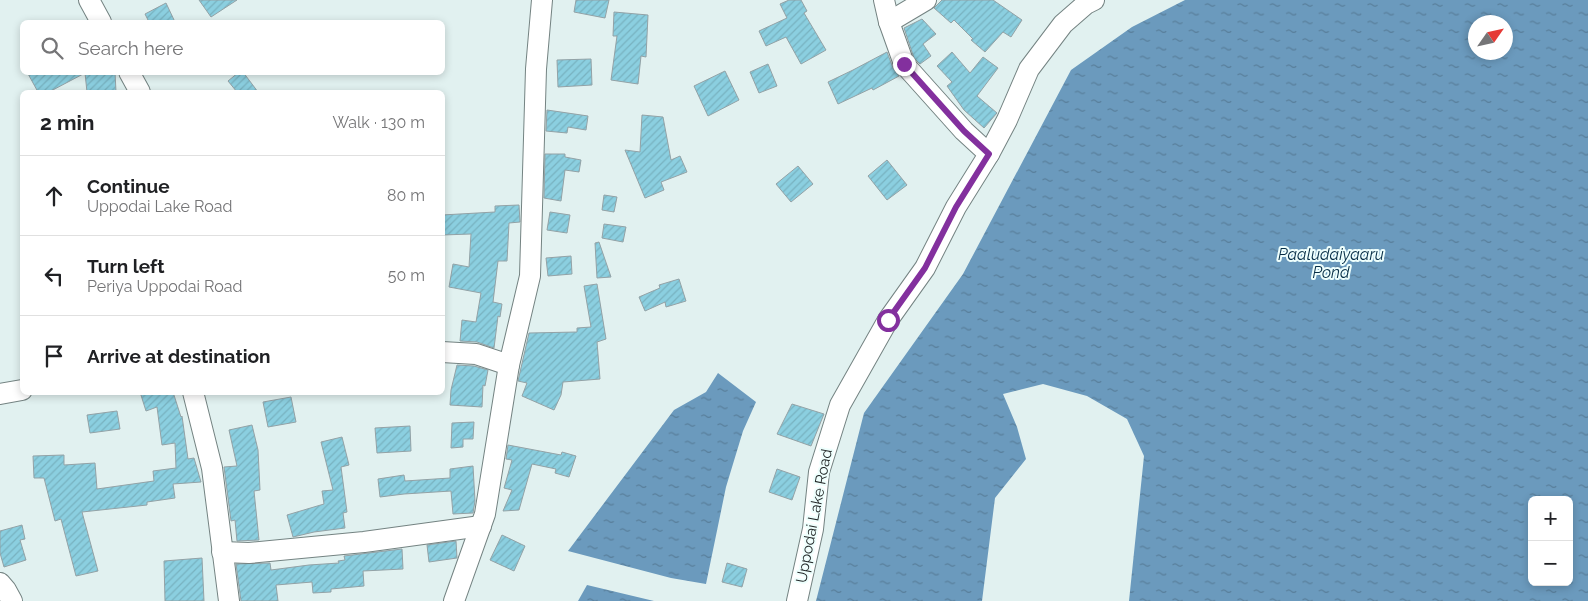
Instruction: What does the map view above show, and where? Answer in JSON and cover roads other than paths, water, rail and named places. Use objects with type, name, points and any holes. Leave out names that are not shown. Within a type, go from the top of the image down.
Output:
[{"type":"street","points":[[89,0],[100,20]]},
{"type":"street","points":[[454,601],[486,514],[510,366],[530,276],[536,69],[542,0]]},
{"type":"street","points":[[884,0],[889,22],[904,64],[964,131],[989,154]]},
{"type":"street","points":[[889,22],[926,0]]},
{"type":"street","name":"Uppodai Lake Road","points":[[797,601],[813,529],[819,472],[840,404],[888,320],[925,268],[956,207],[989,154],[1007,120],[1029,69],[1062,24],[1086,4],[1094,0]]},
{"type":"street","points":[[131,75],[139,90]]},
{"type":"street","points":[[445,352],[476,354],[510,366]]},
{"type":"street","points":[[0,394],[20,390]]},
{"type":"street","points":[[194,395],[212,468],[229,601]]},
{"type":"street","points":[[222,552],[249,553],[364,542],[481,526]]},
{"type":"street","points":[[0,583],[12,601]]},
{"type":"water","name":"Paaludaiyaaru Pond","points":[[1185,0],[1588,0],[1588,601],[1129,601],[1144,456],[1127,419],[1087,396],[1043,384],[1003,394],[1017,427],[1026,459],[995,498],[982,601],[816,601],[864,413],[963,274],[1071,70],[1132,27]]},
{"type":"water","points":[[718,373],[756,402],[743,431],[726,487],[706,584],[671,578],[568,551],[674,410],[706,392]]},
{"type":"water","points":[[587,585],[654,601],[578,601]]}]
